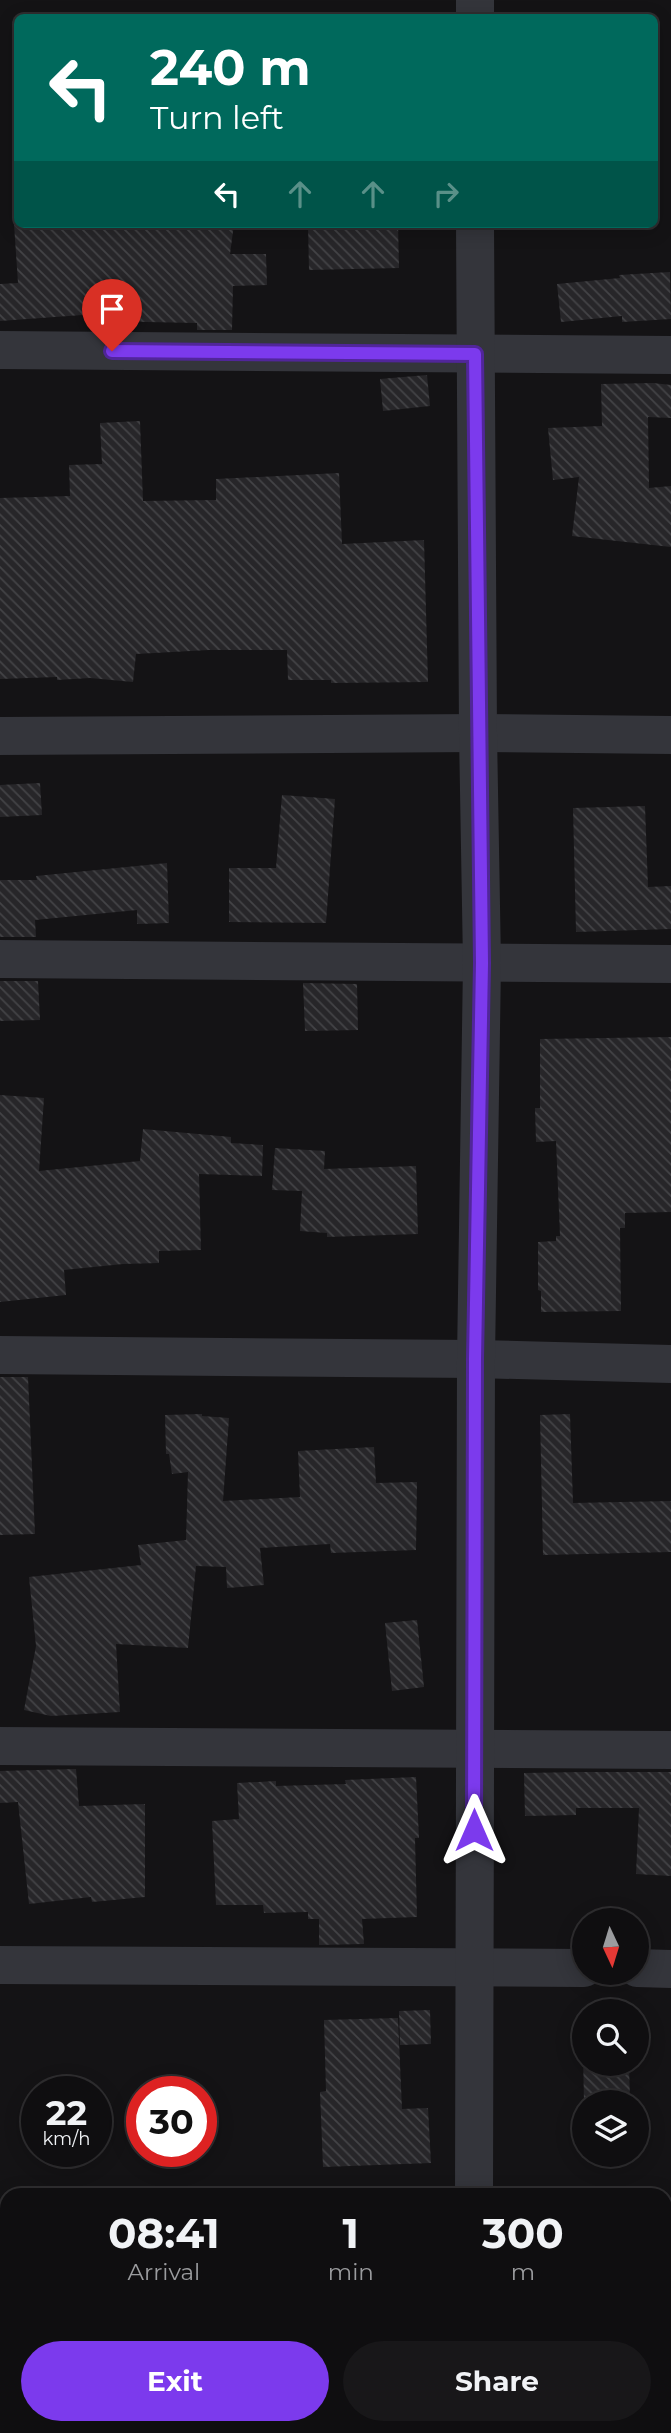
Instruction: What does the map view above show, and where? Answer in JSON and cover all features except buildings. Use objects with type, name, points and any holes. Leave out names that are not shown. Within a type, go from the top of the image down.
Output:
[{"type":"street","points":[[474,2188],[475,1359],[482,963],[475,228]]},
{"type":"street","points":[[0,350],[671,355]]},
{"type":"street","points":[[0,736],[478,733],[671,735]]},
{"type":"street","points":[[0,959],[671,964]]},
{"type":"street","points":[[0,1355],[475,1359],[671,1364]]},
{"type":"street","points":[[0,1746],[671,1750]]},
{"type":"street","points":[[0,1965],[572,1968]]},
{"type":"street","points":[[649,1968],[671,1969]]},
{"type":"route","points":[[112,351],[475,354],[482,963],[475,1359],[474,1830]]}]
